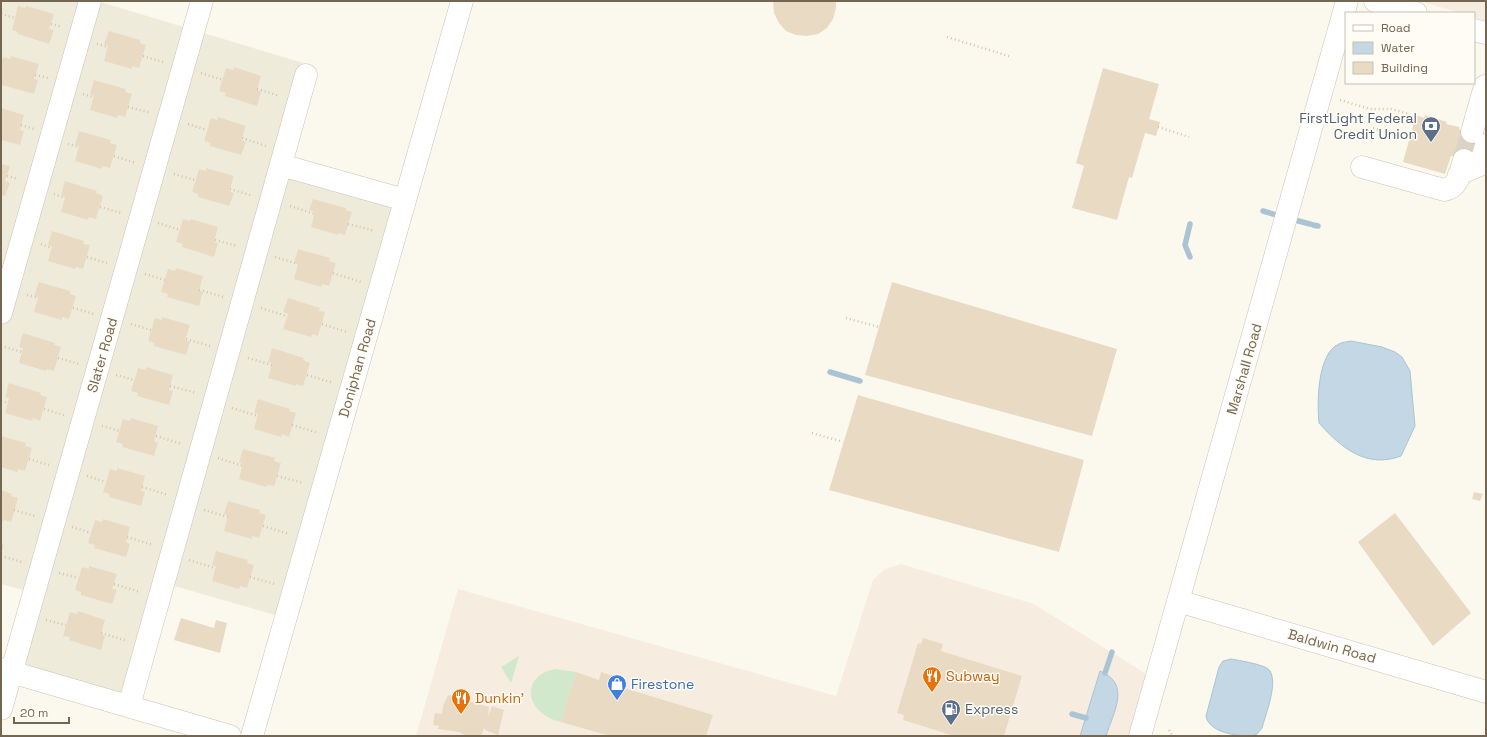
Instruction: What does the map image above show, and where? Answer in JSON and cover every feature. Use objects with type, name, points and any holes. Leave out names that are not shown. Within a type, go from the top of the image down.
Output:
[{"type":"street","points":[[1,312],[90,1]]},
{"type":"street","name":"Slater Road","points":[[1,709],[6,670],[202,1]]},
{"type":"street","name":"Doniphan Road","points":[[252,736],[462,1]]},
{"type":"street","name":"Marshall Road","points":[[1140,736],[1347,1]]},
{"type":"street","points":[[1375,1],[1413,12]]},
{"type":"street","points":[[1475,30],[1486,33]]},
{"type":"street","points":[[129,706],[306,75]]},
{"type":"street","points":[[1362,167],[1444,190],[1451,189],[1455,185],[1462,167],[1480,165],[1480,130],[1485,86]]},
{"type":"street","points":[[283,158],[405,200]]},
{"type":"street","name":"Baldwin Road","points":[[1178,601],[1486,692]]},
{"type":"street","points":[[6,670],[230,736]]},
{"type":"path","points":[[1,14],[15,18]]},
{"type":"path","points":[[947,37],[1012,56]]},
{"type":"path","points":[[1321,94],[1370,109],[1391,109],[1410,114]]},
{"type":"path","points":[[1158,127],[1189,137]]},
{"type":"path","points":[[1373,128],[1403,137]]},
{"type":"path","points":[[242,138],[283,158]]},
{"type":"path","points":[[348,224],[394,236]]},
{"type":"path","points":[[333,274],[364,282]]},
{"type":"path","points":[[846,318],[879,328]]},
{"type":"path","points":[[322,324],[350,333]]},
{"type":"path","points":[[1,346],[22,352]]},
{"type":"path","points":[[307,375],[336,383]]},
{"type":"path","points":[[170,386],[258,416]]},
{"type":"path","points":[[1,401],[8,403]]},
{"type":"path","points":[[292,425],[320,434]]},
{"type":"path","points":[[812,433],[844,442]]},
{"type":"path","points":[[156,436],[243,466]]},
{"type":"path","points":[[278,476],[306,484]]},
{"type":"path","points":[[142,487],[228,517]]},
{"type":"path","points":[[263,526],[292,534]]},
{"type":"path","points":[[127,538],[215,568]]},
{"type":"path","points":[[250,577],[277,585]]},
{"type":"path","points":[[114,584],[160,597]]},
{"type":"path","points":[[101,633],[146,647]]},
{"type":"path","points":[[1169,730],[1173,736]]},
{"type":"shaded area","points":[[1,1],[97,1],[310,65],[281,165],[405,200],[285,618],[164,583],[129,706],[12,672],[34,593],[1,584]]},
{"type":"shaded area","points":[[1420,1],[1486,1],[1486,21],[1475,17],[1475,12],[1457,12]]},
{"type":"shaded area","points":[[901,564],[1034,604],[1156,680],[1140,736],[416,736],[458,589],[836,696],[873,580],[885,569]]},
{"type":"green space","points":[[519,656],[511,683],[501,667]]},
{"type":"green space","points":[[555,669],[576,672],[561,722],[549,718],[540,711],[534,704],[531,695],[532,687],[536,679],[543,673]]},
{"type":"water","points":[[1351,341],[1382,347],[1395,352],[1402,357],[1410,371],[1415,426],[1401,456],[1377,460],[1356,454],[1336,441],[1319,423],[1318,404],[1320,380],[1326,357],[1332,349],[1339,344]]},
{"type":"water","points":[[1231,659],[1265,667],[1270,671],[1272,677],[1273,685],[1262,728],[1257,734],[1252,736],[1232,734],[1218,730],[1208,722],[1206,716],[1219,667],[1223,661]]},
{"type":"water","points":[[1100,671],[1109,676],[1115,683],[1118,691],[1116,708],[1106,736],[1080,736]]},
{"type":"building","points":[[773,1],[836,1],[836,8],[833,19],[827,28],[818,34],[807,36],[796,35],[786,31],[779,23],[774,13]]},
{"type":"building","points":[[18,6],[25,8],[26,6],[54,14],[49,29],[54,30],[49,44],[18,34],[18,32],[12,30]]},
{"type":"building","points":[[109,31],[140,40],[140,43],[146,45],[139,68],[132,66],[132,69],[104,61],[108,46],[104,44]]},
{"type":"building","points":[[11,56],[39,64],[34,79],[38,80],[34,94],[2,85],[1,64],[3,57],[10,59]]},
{"type":"building","points":[[234,67],[261,76],[257,90],[261,92],[257,106],[225,96],[226,93],[219,91],[226,68],[233,70]]},
{"type":"building","points":[[1103,68],[1159,84],[1149,119],[1160,122],[1156,136],[1145,133],[1132,178],[1129,177],[1117,220],[1072,208],[1084,166],[1076,163]]},
{"type":"building","points":[[94,80],[126,89],[125,92],[132,94],[125,117],[118,115],[117,118],[90,110],[94,95],[90,94]]},
{"type":"building","points":[[1,108],[24,115],[20,130],[24,131],[20,145],[1,140]]},
{"type":"building","name":"FirstLight Federal Credit Union","points":[[1416,115],[1424,118],[1425,115],[1447,122],[1446,124],[1459,127],[1459,129],[1483,135],[1475,163],[1451,156],[1445,174],[1403,162]]},
{"type":"building","points":[[218,117],[246,126],[241,140],[246,142],[241,155],[210,146],[210,143],[204,141],[211,118],[217,120]]},
{"type":"building","points":[[79,131],[111,140],[110,143],[117,145],[110,168],[103,166],[102,169],[75,161],[79,146],[75,145]]},
{"type":"building","points":[[1,164],[10,166],[5,181],[10,183],[5,196],[1,195]]},
{"type":"building","points":[[206,168],[234,176],[229,191],[234,193],[229,206],[198,197],[198,194],[192,192],[199,169],[206,171]]},
{"type":"building","points":[[65,181],[97,191],[96,193],[103,196],[96,219],[89,217],[88,220],[61,212],[65,197],[61,195]]},
{"type":"building","points":[[313,199],[346,208],[346,210],[352,212],[345,235],[338,233],[338,235],[311,227],[315,212],[309,210]]},
{"type":"building","points":[[183,219],[190,221],[191,219],[218,227],[214,242],[218,243],[214,257],[182,247],[183,244],[176,242]]},
{"type":"building","points":[[52,231],[84,241],[83,244],[90,245],[83,269],[76,267],[75,269],[48,261],[52,246],[48,245]]},
{"type":"building","points":[[298,249],[330,258],[329,261],[336,263],[329,286],[322,284],[321,287],[294,279],[298,264],[294,263]]},
{"type":"building","points":[[176,268],[203,276],[199,291],[203,292],[199,306],[167,297],[168,294],[161,292],[168,269],[175,271]]},
{"type":"building","points":[[39,282],[70,291],[70,294],[76,296],[69,319],[62,317],[62,320],[34,312],[38,297],[34,296]]},
{"type":"building","points":[[892,282],[1117,349],[1092,436],[865,375]]},
{"type":"building","points":[[288,298],[320,308],[319,311],[325,312],[318,336],[312,334],[311,337],[283,329],[288,314],[283,312]]},
{"type":"building","points":[[162,317],[190,325],[185,340],[190,342],[186,355],[154,346],[154,343],[148,341],[155,318],[162,320]]},
{"type":"building","points":[[23,333],[55,343],[54,345],[61,347],[54,371],[47,369],[46,371],[19,363],[23,348],[19,347]]},
{"type":"building","points":[[272,348],[304,358],[303,360],[310,363],[303,386],[296,384],[296,386],[268,378],[272,363],[268,362]]},
{"type":"building","points":[[146,367],[173,375],[169,390],[173,391],[169,405],[137,396],[138,393],[131,391],[138,368],[145,370]]},
{"type":"building","points":[[9,383],[41,393],[40,395],[47,397],[40,421],[33,418],[32,421],[5,413],[9,398],[5,397]]},
{"type":"building","points":[[858,395],[1084,460],[1059,552],[829,490]]},
{"type":"building","points":[[258,399],[290,409],[289,411],[296,413],[289,437],[282,434],[281,437],[254,429],[258,414],[254,413]]},
{"type":"building","points":[[131,418],[158,426],[154,441],[158,443],[154,456],[122,447],[123,444],[116,442],[123,419],[130,421]]},
{"type":"building","points":[[1,436],[26,443],[25,446],[32,448],[25,471],[18,469],[17,472],[1,467]]},
{"type":"building","points":[[243,449],[275,458],[274,461],[281,463],[274,486],[267,485],[266,487],[239,479],[243,464],[239,463]]},
{"type":"building","points":[[117,468],[145,476],[141,491],[145,492],[141,506],[109,497],[109,494],[103,492],[110,469],[117,471]]},
{"type":"building","points":[[1,490],[18,498],[11,522],[4,520],[1,522]]},
{"type":"building","points":[[1474,492],[1483,494],[1480,501],[1472,499]]},
{"type":"building","points":[[228,501],[260,510],[259,513],[266,515],[259,538],[252,536],[252,539],[224,531],[228,516],[224,514]]},
{"type":"building","points":[[1395,513],[1471,613],[1433,646],[1358,542]]},
{"type":"building","points":[[103,519],[130,527],[126,542],[130,544],[126,557],[94,548],[95,545],[88,543],[95,520],[102,522]]},
{"type":"building","points":[[1,544],[4,545],[1,555]]},
{"type":"building","points":[[216,551],[248,560],[247,563],[254,565],[247,588],[240,586],[239,589],[212,581],[216,566],[212,565]]},
{"type":"building","points":[[89,566],[117,574],[112,589],[117,590],[112,604],[81,595],[81,592],[75,590],[82,567],[89,569]]},
{"type":"building","points":[[78,611],[105,620],[101,634],[105,636],[101,650],[69,640],[70,637],[63,636],[70,612],[77,614]]},
{"type":"building","points":[[181,618],[214,628],[216,620],[227,623],[220,653],[174,640]]},
{"type":"building","points":[[923,638],[943,644],[941,651],[1022,676],[1004,736],[954,736],[903,720],[904,715],[897,713],[918,643],[921,644]]},
{"type":"building","name":"Firestone","points":[[576,672],[599,680],[601,672],[623,679],[621,687],[713,715],[706,736],[610,736],[561,722]]},
{"type":"building","name":"Dunkin'","points":[[448,695],[489,707],[488,717],[492,706],[504,710],[498,735],[485,730],[484,728],[481,736],[467,736],[459,732],[438,729],[439,726],[433,725],[435,713],[442,714],[443,706]]},
{"type":"waterway","points":[[1263,211],[1283,217]]},
{"type":"waterway","points":[[1291,219],[1310,224]]},
{"type":"waterway","points":[[1190,224],[1185,245],[1190,257]]},
{"type":"waterway","points":[[1313,225],[1318,226]]},
{"type":"waterway","points":[[830,372],[860,381]]},
{"type":"waterway","points":[[1105,673],[1112,652]]},
{"type":"waterway","points":[[1072,714],[1086,718]]},
{"type":"tunnel","points":[[1464,160],[1472,132]]},
{"type":"place","name":"FirstLight Federal Credit Union","points":[[1431,143]]},
{"type":"place","name":"Subway","points":[[932,693]]},
{"type":"place","name":"Firestone","points":[[617,701]]},
{"type":"place","name":"Dunkin'","points":[[461,715]]},
{"type":"place","name":"Express","points":[[951,726]]}]
